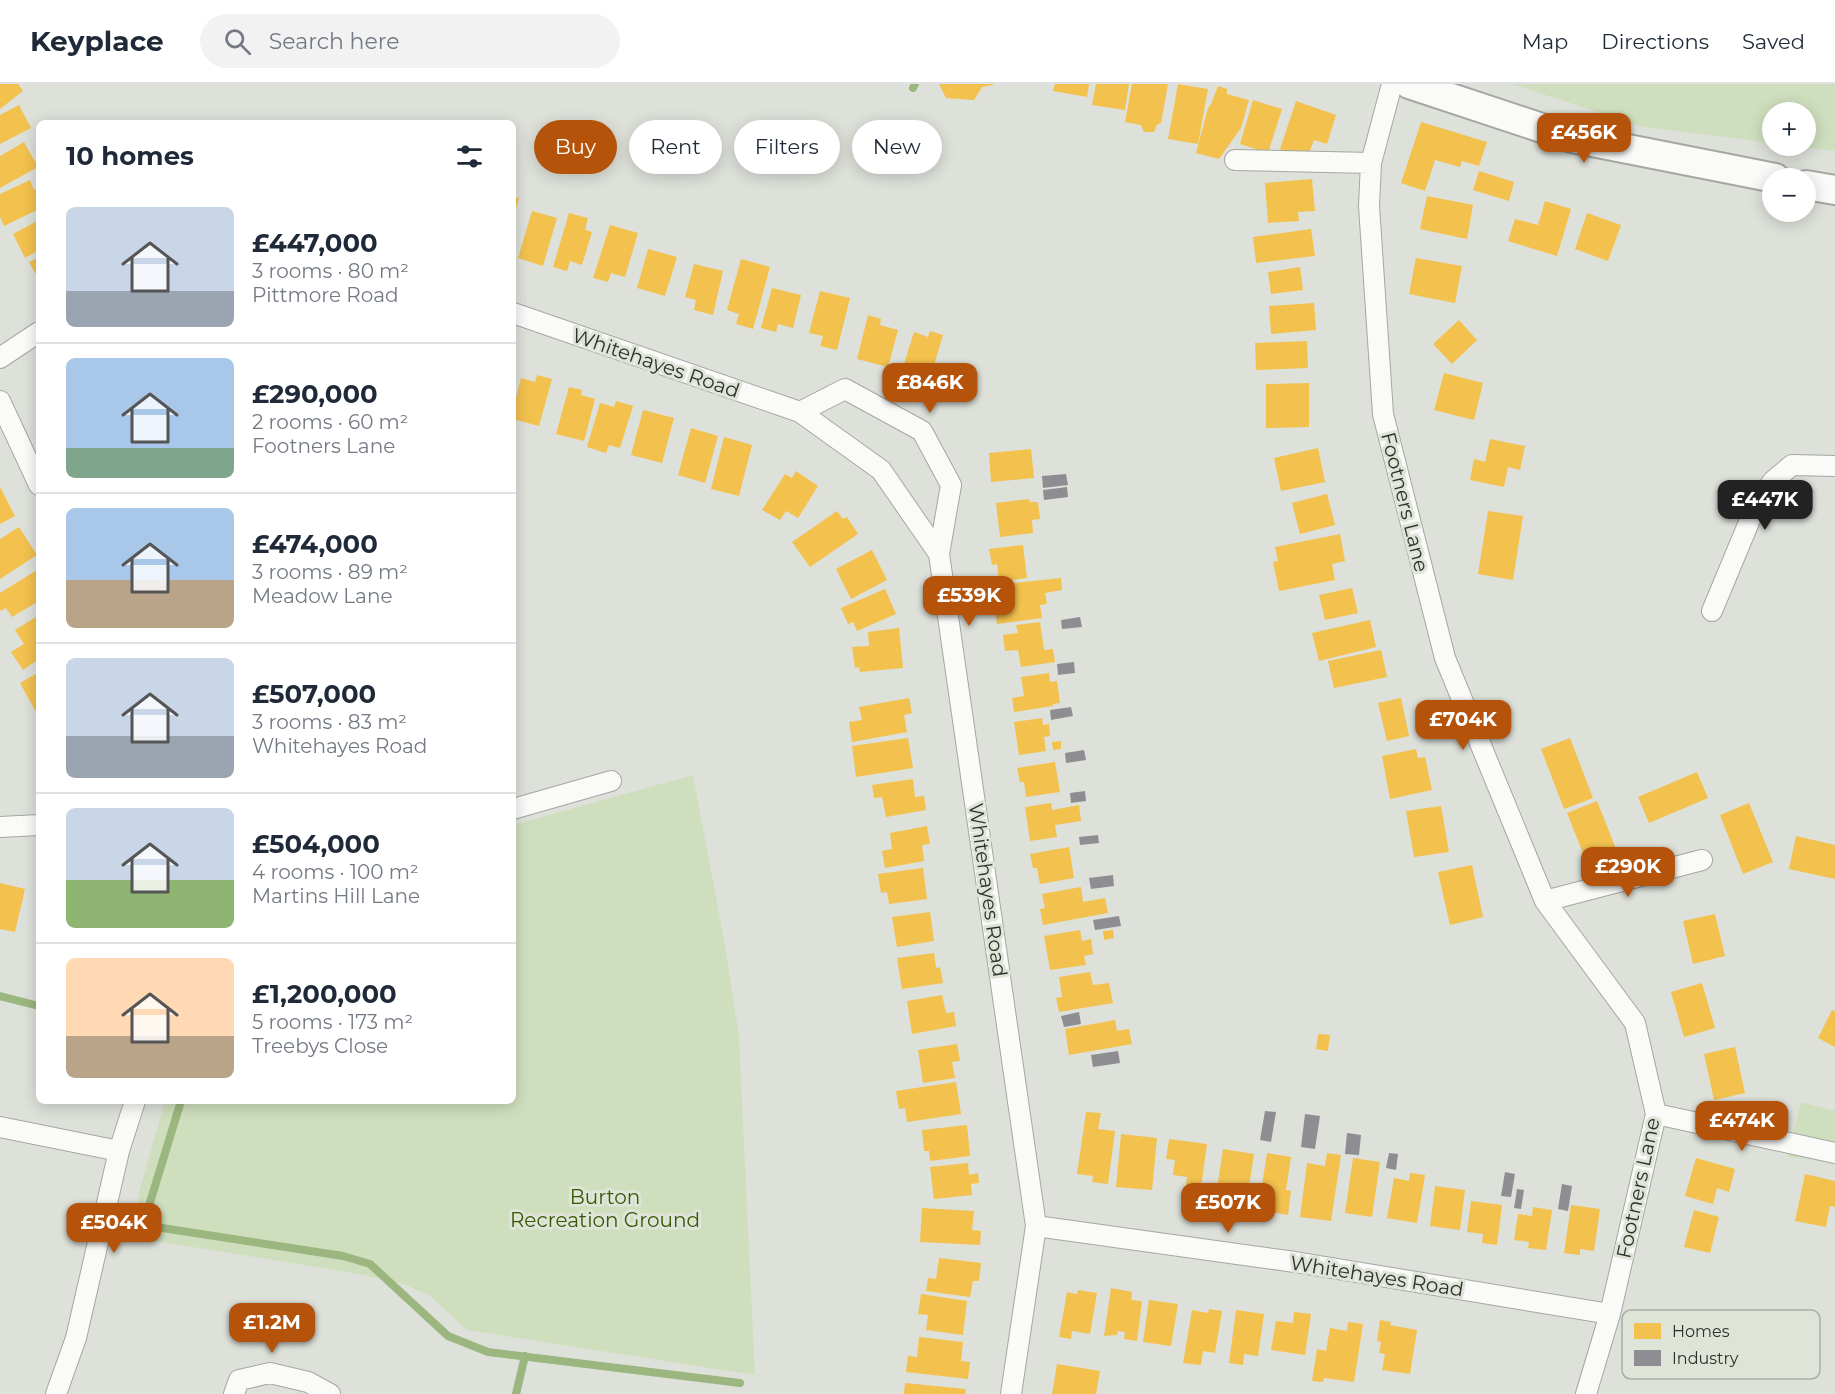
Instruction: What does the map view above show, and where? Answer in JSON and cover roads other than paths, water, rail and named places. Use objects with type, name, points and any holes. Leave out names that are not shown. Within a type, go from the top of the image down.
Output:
[{"type":"main road","points":[[1409,84],[1572,138],[1762,175]]},
{"type":"main road","points":[[1816,187],[1835,190]]},
{"type":"street","name":"Footners Lane","points":[[1392,84],[1371,163],[1369,206],[1383,414],[1445,658],[1545,901],[1635,1023],[1656,1114],[1610,1314],[1586,1394]]},
{"type":"street","points":[[1235,160],[1371,163]]},
{"type":"street","name":"Whitehayes Road","points":[[516,314],[800,412],[881,471],[939,554]]},
{"type":"street","points":[[0,358],[36,334]]},
{"type":"street","name":"Whitehayes Road","points":[[800,412],[845,389],[922,431],[951,485],[939,554],[1036,1226],[1011,1394]]},
{"type":"street","points":[[0,401],[36,479]]},
{"type":"street","points":[[1712,611],[1757,503],[1773,481],[1792,465],[1835,466]]},
{"type":"street","points":[[516,808],[611,780]]},
{"type":"street","points":[[0,827],[36,825]]},
{"type":"street","points":[[1545,901],[1702,860]]},
{"type":"street","points":[[56,1394],[76,1338],[119,1151],[134,1104]]},
{"type":"street","points":[[1656,1114],[1835,1153]]},
{"type":"street","points":[[0,1127],[119,1151]]},
{"type":"street","name":"Whitehayes Road","points":[[1036,1226],[1295,1262],[1610,1314]]},
{"type":"street","points":[[234,1394],[239,1380],[270,1373],[308,1382],[330,1394]]},
{"type":"waterway","points":[[913,88],[915,84]]},
{"type":"waterway","points":[[0,996],[36,1005]]},
{"type":"waterway","points":[[180,1104],[144,1222],[156,1227],[343,1256],[370,1264],[448,1336],[488,1352],[740,1383]]},
{"type":"waterway","points":[[516,1394],[525,1356]]},
{"type":"park label","name":"Burton Recreation Ground","points":[[605,1208]]}]
